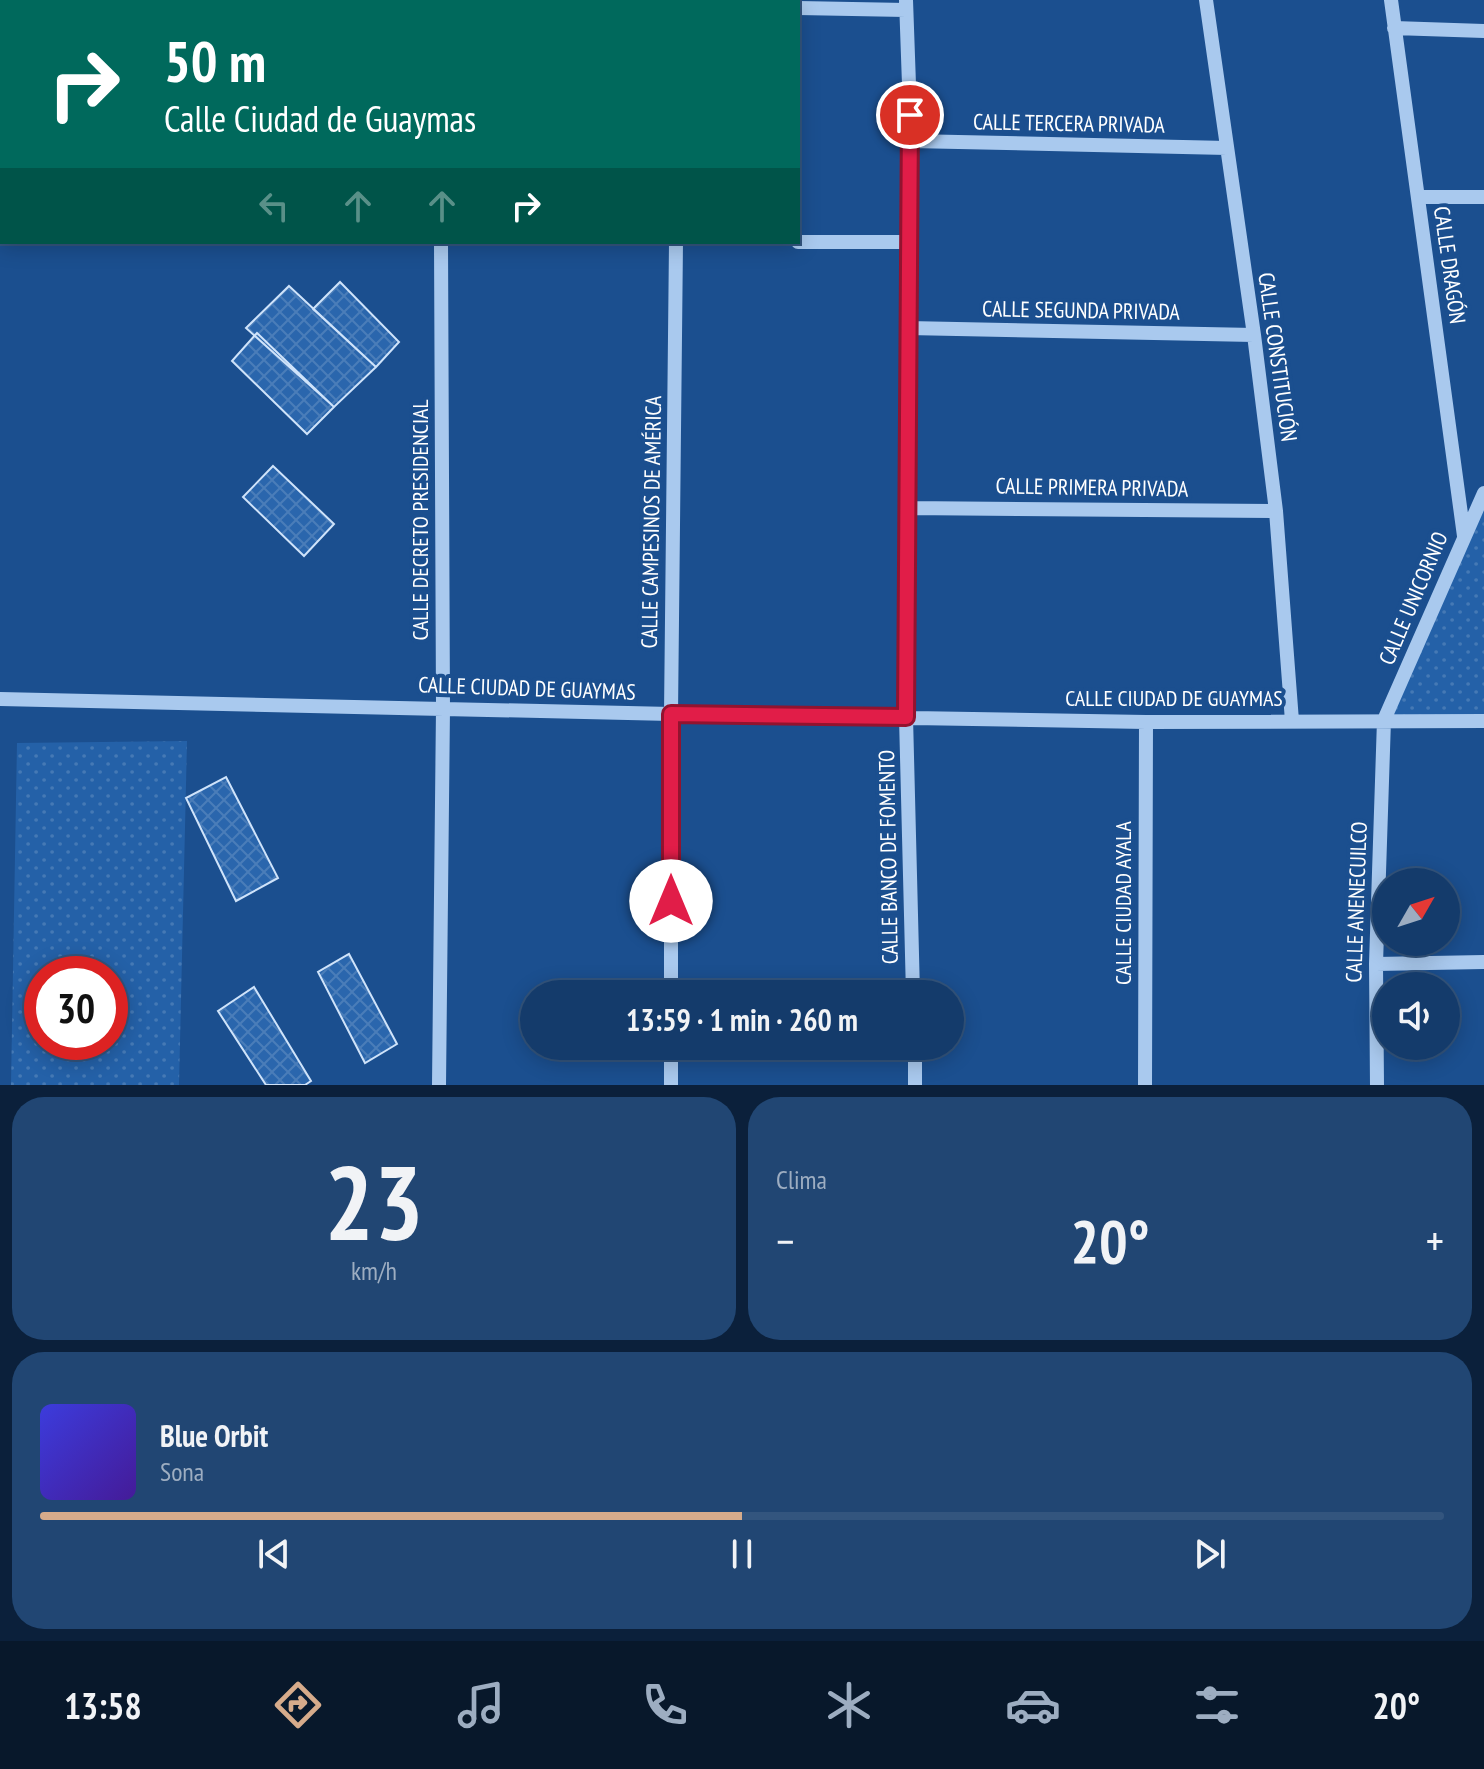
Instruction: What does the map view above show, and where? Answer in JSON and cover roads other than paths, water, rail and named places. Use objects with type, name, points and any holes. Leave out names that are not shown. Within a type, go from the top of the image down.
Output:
[{"type":"street","name":"CALLE CONSTITUCIÓN","points":[[1206,0],[1276,511],[1292,721]]},
{"type":"street","name":"CALLE DRAGÓN","points":[[1391,0],[1464,536]]},
{"type":"street","points":[[800,8],[906,5]]},
{"type":"street","name":"CALLE BANCO DE FOMENTO","points":[[906,5],[911,141],[906,717],[913,980]]},
{"type":"street","points":[[1394,28],[1484,31]]},
{"type":"street","name":"CALLE TERCERA PRIVADA","points":[[911,141],[1227,148]]},
{"type":"street","points":[[1418,197],[1484,197]]},
{"type":"street","points":[[800,242],[908,242]]},
{"type":"street","name":"CALLE DECRETO PRESIDENCIAL","points":[[439,1085],[443,708],[441,244]]},
{"type":"street","name":"CALLE CAMPESINOS DE AMÉRICA","points":[[671,980],[676,244]]},
{"type":"street","name":"CALLE SEGUNDA PRIVADA","points":[[908,328],[1254,335]]},
{"type":"street","name":"CALLE UNICORNIO","points":[[1384,720],[1484,493]]},
{"type":"street","name":"CALLE PRIMERA PRIVADA","points":[[907,508],[1276,511]]},
{"type":"street","name":"CALLE CIUDAD DE GUAYMAS","points":[[0,699],[1146,722],[1484,721]]},
{"type":"street","name":"CALLE ANENECUILCO","points":[[1377,1085],[1376,964],[1384,720]]},
{"type":"street","name":"CALLE CIUDAD AYALA","points":[[1145,1085],[1146,722]]},
{"type":"street","points":[[1376,964],[1484,962]]},
{"type":"street","points":[[671,1060],[671,1085]]},
{"type":"street","points":[[915,1060],[915,1085]]}]
